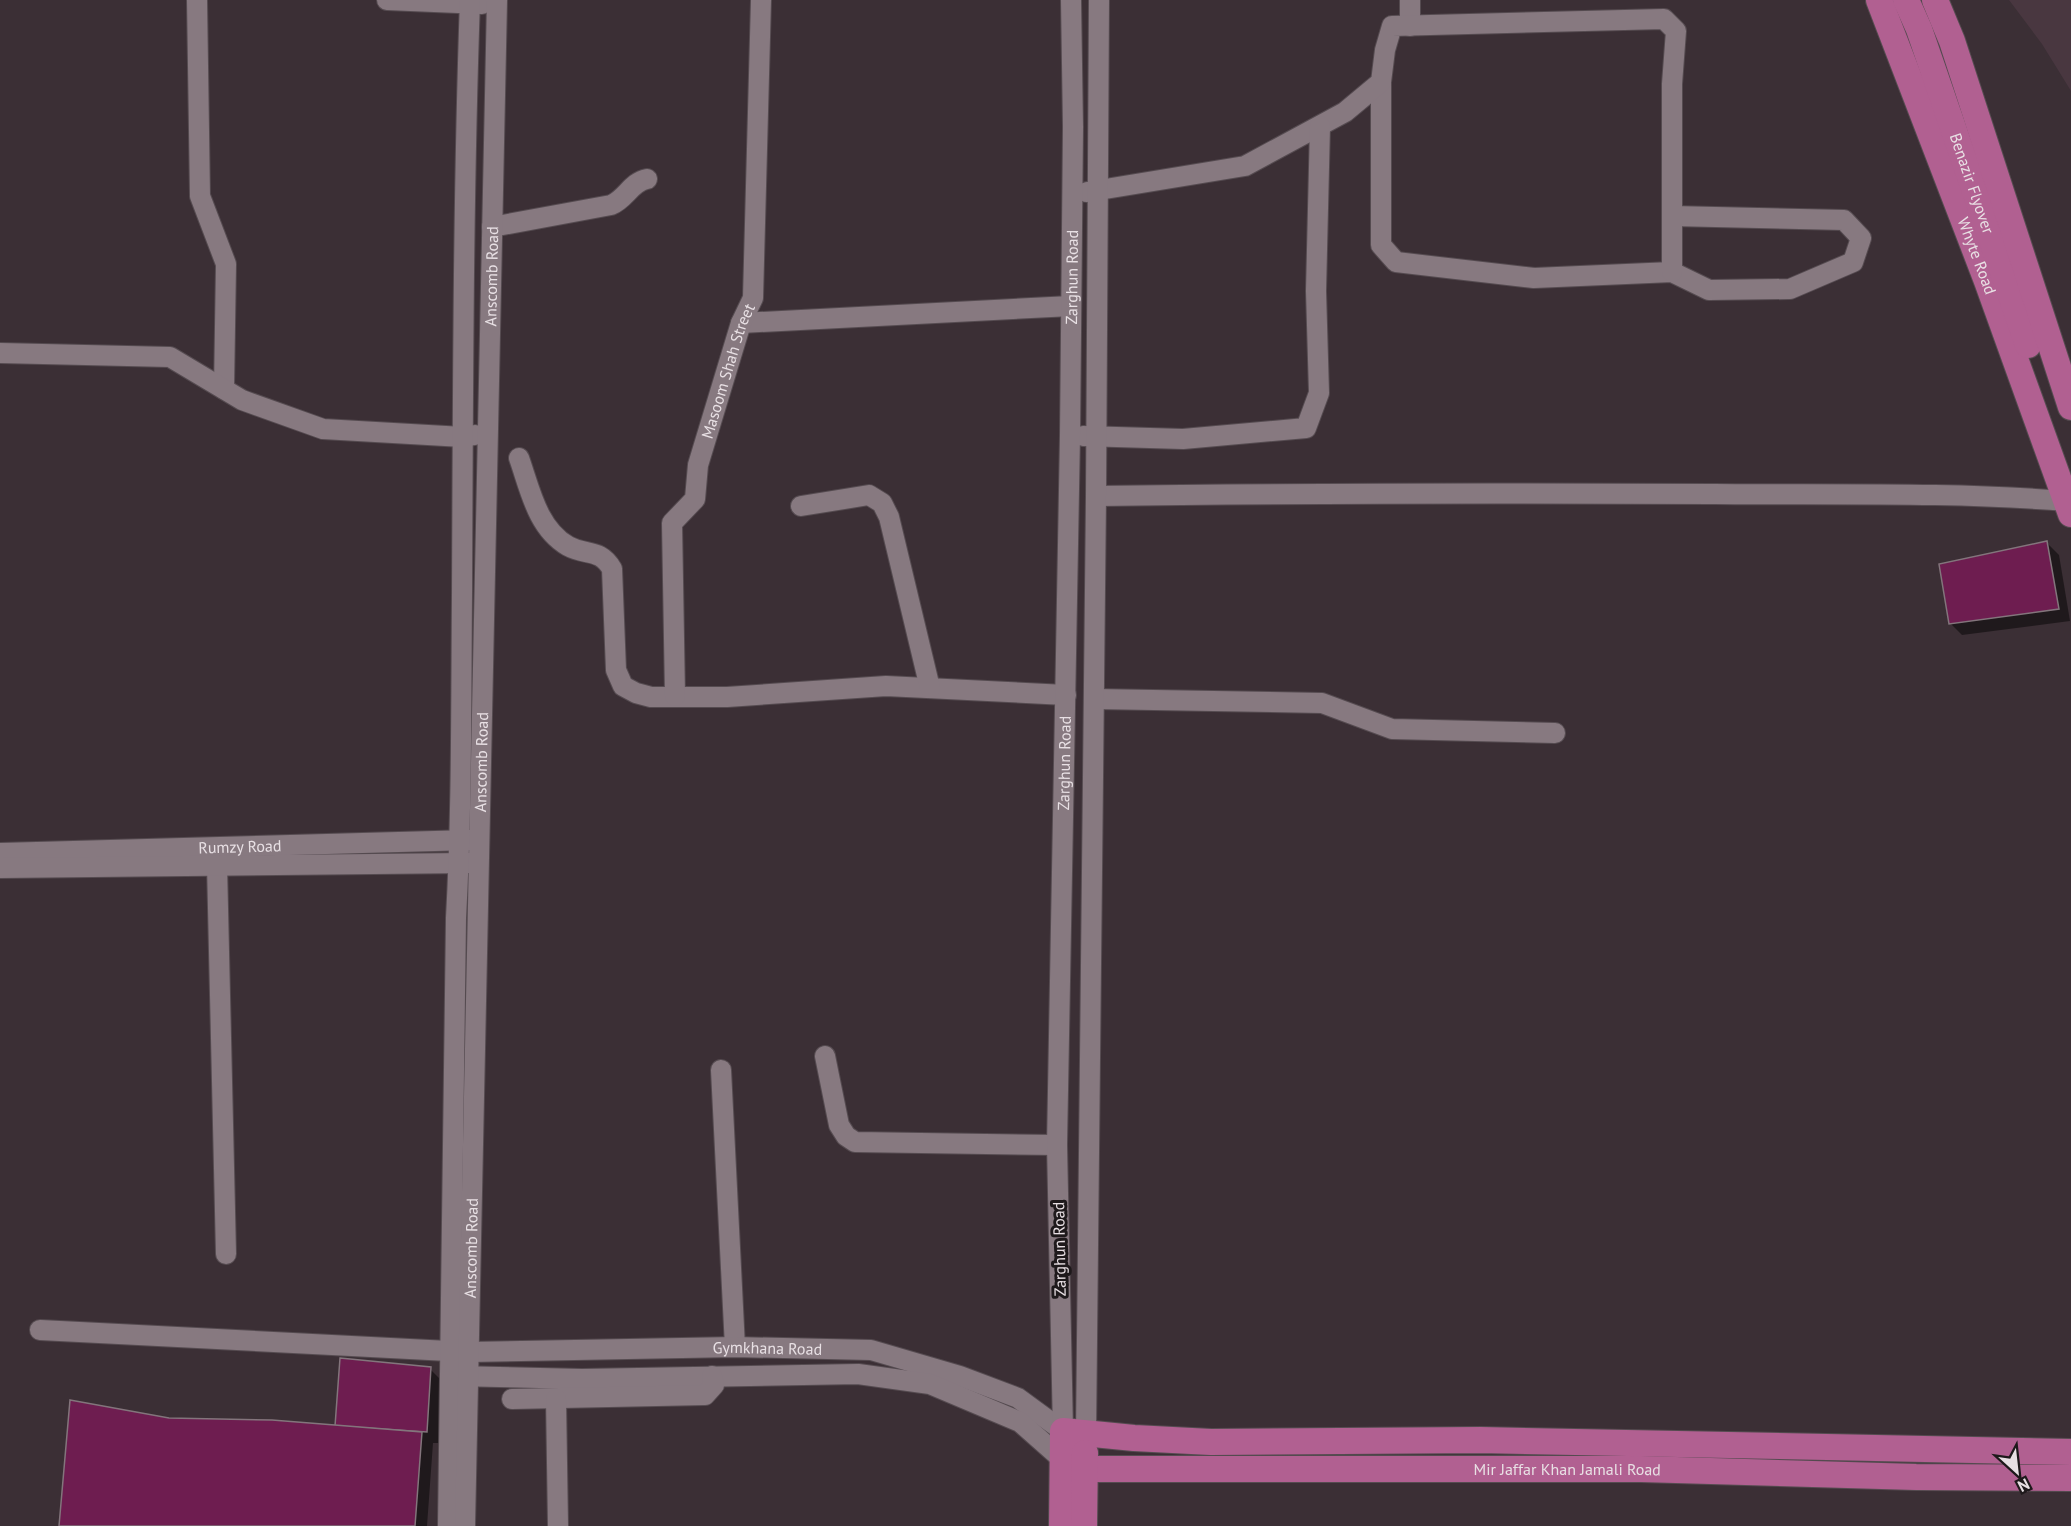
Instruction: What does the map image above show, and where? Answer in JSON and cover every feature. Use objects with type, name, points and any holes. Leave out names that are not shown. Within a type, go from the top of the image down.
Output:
[{"type":"main road","name":"Whyte Road","points":[[1879,0],[1987,281],[2069,508]]},
{"type":"main road","name":"Benazir Flyover","points":[[1906,0],[1919,29],[2071,471]]},
{"type":"main road","points":[[1935,0],[1952,42],[2071,407]]},
{"type":"main road","name":"Mir Jaffar Khan Jamali Road","points":[[1074,1433],[1212,1442],[1480,1440],[2071,1452]]},
{"type":"main road","name":"Zarghun Road","points":[[1074,1433],[1074,1465],[1084,1526]]},
{"type":"main road","name":"Mir Jaffar Khan Jamali Road","points":[[1074,1465],[1641,1469],[1916,1477],[2071,1478]]},
{"type":"main road","name":"Zarghun Road","points":[[1062,1526],[1074,1465]]},
{"type":"street","points":[[197,0],[200,196],[226,264],[224,389]]},
{"type":"street","points":[[387,0],[497,3]]},
{"type":"street","name":"Masoom Shah Street","points":[[675,696],[672,523],[695,499],[698,465],[741,323],[753,298],[761,0]]},
{"type":"street","name":"Zarghun Road","points":[[1071,0],[1070,435],[1056,1145],[1074,1433]]},
{"type":"street","name":"Zarghun Road","points":[[1074,1433],[1094,699],[1099,0]]},
{"type":"street","points":[[1410,0],[1410,26]]},
{"type":"street","name":"Anscomb Road","points":[[465,1526],[459,1376],[456,918],[460,840],[463,437],[470,1]]},
{"type":"street","name":"Anscomb Road","points":[[459,1351],[480,840],[497,3]]},
{"type":"street","points":[[1672,216],[1844,220],[1861,238],[1853,262],[1790,289],[1709,290],[1672,272],[1534,278],[1396,262],[1381,245],[1381,82],[1385,50],[1392,26],[1664,19],[1676,30],[1672,84],[1672,216],[1672,272]]},
{"type":"street","points":[[1072,192],[1097,192],[1245,166],[1345,112],[1381,82]]},
{"type":"street","points":[[1070,435],[1183,439],[1306,428],[1318,393],[1316,291],[1320,126]]},
{"type":"street","points":[[492,227],[611,205],[622,199],[639,181],[647,179]]},
{"type":"street","points":[[741,323],[1071,306]]},
{"type":"street","points":[[0,353],[170,357],[242,400],[323,429],[463,437],[487,433]]},
{"type":"street","points":[[519,458],[535,503],[551,533],[570,547],[597,554],[607,560],[612,569],[616,670],[623,686],[636,693],[651,697],[737,697],[886,686],[1066,694]]},
{"type":"street","points":[[1096,496],[1558,493],[1888,496],[2028,498],[2069,508]]},
{"type":"street","points":[[801,506],[869,495],[882,502],[889,517],[930,688]]},
{"type":"street","points":[[1094,699],[1322,703],[1392,729],[1555,733]]},
{"type":"street","name":"Rumzy Road","points":[[0,853],[480,840]]},
{"type":"street","name":"Rumzy Road","points":[[0,868],[479,864]]},
{"type":"street","points":[[217,865],[226,1254]]},
{"type":"street","points":[[825,1056],[839,1125],[846,1136],[855,1142],[1056,1145]]},
{"type":"street","points":[[721,1070],[735,1347]]},
{"type":"street","name":"Gymkhana Road","points":[[40,1330],[459,1351],[735,1347],[871,1350],[960,1376],[1018,1398],[1074,1433]]},
{"type":"street","points":[[459,1376],[582,1379],[858,1374],[930,1384],[1020,1422],[1074,1465]]},
{"type":"street","name":"Anscomb Road","points":[[448,1526],[459,1376]]},
{"type":"street","points":[[512,1399],[705,1395],[714,1385],[712,1376]]},
{"type":"street","points":[[556,1399],[558,1526]]},
{"type":"shaded area","points":[[2009,0],[2071,0],[2071,91],[2042,44]]},
{"type":"building","points":[[2047,541],[2059,609],[1949,624],[1939,564]]},
{"type":"building","points":[[340,1358],[431,1367],[427,1432],[335,1426]]},
{"type":"building","points":[[70,1400],[169,1418],[272,1420],[422,1432],[415,1526],[59,1526]]}]
